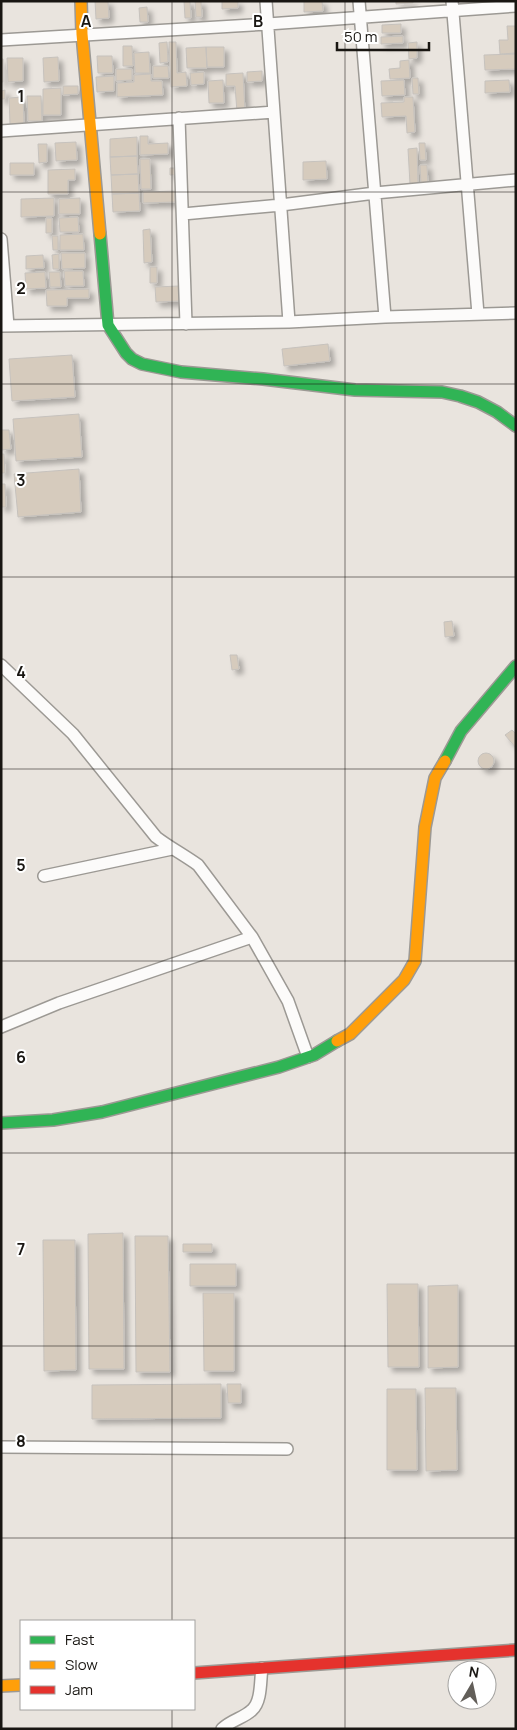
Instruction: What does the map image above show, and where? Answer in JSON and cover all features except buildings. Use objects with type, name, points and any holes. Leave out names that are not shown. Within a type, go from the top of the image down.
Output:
[{"type":"street","points":[[81,1],[82,34],[108,325],[130,358],[148,366],[192,374],[256,378],[360,390],[429,390],[456,394],[479,401],[503,415],[516,426]]},
{"type":"street","points":[[266,1],[289,322]]},
{"type":"street","points":[[359,1],[385,317]]},
{"type":"street","points":[[1,40],[268,24],[360,17],[453,6],[516,6]]},
{"type":"street","points":[[453,6],[478,314]]},
{"type":"street","points":[[1,131],[274,112]]},
{"type":"street","points":[[179,118],[186,324]]},
{"type":"street","points":[[183,214],[281,206],[375,193],[467,183],[516,180]]},
{"type":"street","points":[[1,239],[4,326],[289,322],[516,313]]},
{"type":"street","points":[[1,665],[73,734],[156,836],[198,866],[252,937],[288,1001],[308,1056]]},
{"type":"street","points":[[1,1123],[53,1120],[102,1112],[227,1081],[279,1067],[308,1056],[350,1034],[404,980],[415,960],[425,827],[435,778],[460,731],[516,666]]},
{"type":"street","points":[[44,876],[172,849]]},
{"type":"street","points":[[1,1027],[59,1004],[252,937]]},
{"type":"street","points":[[1,1447],[287,1449]]},
{"type":"street","points":[[195,1673],[516,1650]]},
{"type":"street","points":[[222,1729],[227,1724],[253,1710],[258,1699],[262,1668]]},
{"type":"street","points":[[1,1686],[20,1685]]},
{"type":"traffic: fast","points":[[100,234],[108,325],[126,353],[132,359],[142,364],[181,372],[355,390],[442,392],[478,402],[497,412],[516,426]]},
{"type":"traffic: fast","points":[[445,761],[461,731],[516,666]]},
{"type":"traffic: fast","points":[[1,1123],[53,1120],[102,1112],[279,1067],[314,1055],[337,1041]]},
{"type":"traffic: slow","points":[[81,1],[82,34],[100,234]]},
{"type":"traffic: slow","points":[[337,1041],[350,1034],[404,980],[415,961],[425,827],[435,778],[445,761]]},
{"type":"traffic: slow","points":[[1,1686],[20,1685]]},
{"type":"traffic: jam","points":[[195,1673],[516,1650]]}]
